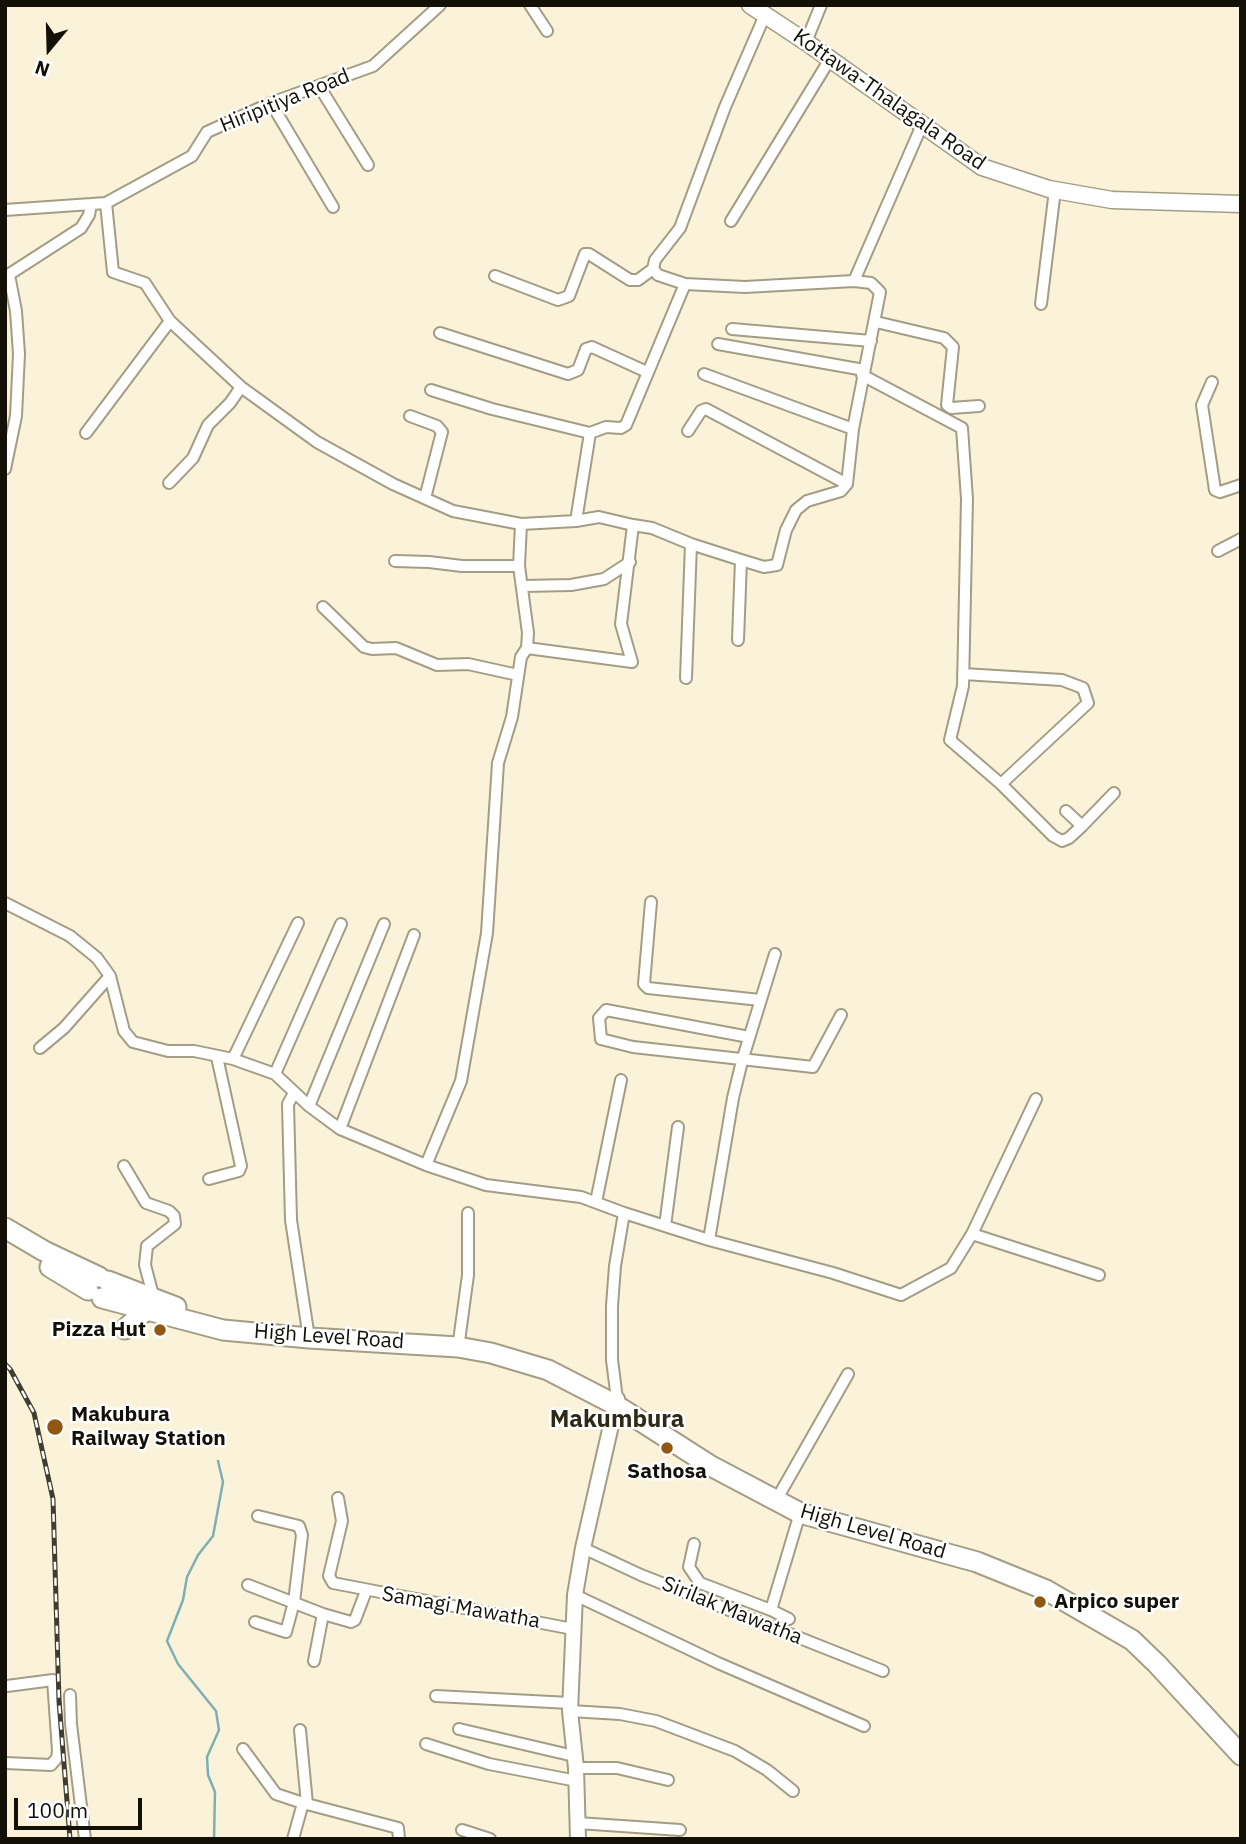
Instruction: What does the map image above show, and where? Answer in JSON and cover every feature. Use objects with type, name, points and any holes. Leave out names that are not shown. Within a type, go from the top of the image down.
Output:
[{"type":"highway","name":"High Level Road","points":[[5,1228],[100,1286]]},
{"type":"highway","name":"High Level Road","points":[[5,1240],[100,1286],[223,1330],[459,1341],[493,1347],[550,1365],[616,1401],[714,1461],[809,1511],[979,1559],[1049,1585],[1102,1615],[1144,1644],[1241,1746]]},
{"type":"highway","points":[[125,1329],[149,1305]]},
{"type":"highway","name":"High Level Road","points":[[309,1335],[458,1347],[491,1353],[548,1370],[616,1401],[711,1466],[800,1513],[979,1559],[1046,1590],[1132,1640],[1241,1755]]},
{"type":"main road","name":"Kottawa-Thalagala Road","points":[[750,5],[769,13],[982,167],[1053,190],[1112,200],[1241,204]]},
{"type":"street","name":"Hiripitiya Road","points":[[5,210],[106,203],[192,156],[207,132],[271,103],[373,66],[440,5]]},
{"type":"street","points":[[530,5],[547,31]]},
{"type":"street","points":[[806,42],[821,5]]},
{"type":"street","points":[[495,276],[558,300],[569,296],[585,254],[630,280],[638,280],[653,269],[655,260],[680,228],[725,107],[769,13]]},
{"type":"street","points":[[731,221],[830,59]]},
{"type":"street","points":[[319,86],[368,165]]},
{"type":"street","points":[[271,103],[333,208]]},
{"type":"street","points":[[854,281],[922,125]]},
{"type":"street","points":[[1039,300],[1053,190]]},
{"type":"street","points":[[106,203],[113,272],[145,283],[170,321],[241,387],[317,442],[393,484],[453,511],[521,524],[599,517],[652,528],[741,560],[764,566],[776,565],[786,530],[796,510],[807,501],[841,491],[847,484],[853,429],[880,292],[871,283],[854,281],[745,287],[685,284],[658,275],[653,269]]},
{"type":"street","points":[[5,469],[16,416],[19,354],[16,311],[7,276],[81,228],[89,215],[91,204]]},
{"type":"street","points":[[431,390],[492,409],[590,433],[606,427],[621,428],[626,425],[685,284]]},
{"type":"street","points":[[86,433],[170,321]]},
{"type":"street","points":[[876,322],[944,338],[953,347],[947,405],[951,408],[979,406]]},
{"type":"street","points":[[732,329],[871,341]]},
{"type":"street","points":[[440,333],[568,374],[578,370],[586,349],[592,347],[647,372]]},
{"type":"street","points":[[719,344],[863,372],[962,428],[967,499],[963,686],[950,740],[1062,841],[1069,838],[1114,793]]},
{"type":"street","points":[[704,374],[853,429]]},
{"type":"street","points":[[1212,382],[1202,405],[1215,489],[1220,492],[1241,485]]},
{"type":"street","points":[[169,483],[193,458],[208,425],[230,403],[241,387]]},
{"type":"street","points":[[5,396],[18,396]]},
{"type":"street","points":[[688,430],[701,411],[706,409],[847,484]]},
{"type":"street","points":[[410,416],[437,426],[442,432],[425,498]]},
{"type":"street","points":[[576,521],[590,433]]},
{"type":"street","points":[[426,1165],[461,1081],[486,933],[498,764],[512,717],[521,657],[527,648],[528,634],[519,566],[521,524]]},
{"type":"street","points":[[527,648],[632,662],[621,624],[633,525]]},
{"type":"street","points":[[1218,551],[1241,540]]},
{"type":"street","points":[[686,678],[691,544]]},
{"type":"street","points":[[738,640],[741,560]]},
{"type":"street","points":[[395,561],[462,566],[519,566]]},
{"type":"street","points":[[523,586],[571,585],[604,579],[630,562]]},
{"type":"street","points":[[323,607],[364,647],[396,648],[437,664],[468,664],[518,676]]},
{"type":"street","points":[[963,674],[1062,680],[1083,688],[1088,703],[1001,784]]},
{"type":"street","points":[[1066,811],[1082,826]]},
{"type":"street","points":[[651,902],[644,984],[648,988],[760,1000]]},
{"type":"street","points":[[5,903],[70,936],[97,958],[110,976],[124,1031],[133,1042],[168,1051],[194,1051],[233,1059],[275,1074],[294,1093],[340,1129],[426,1165],[486,1185],[581,1197],[709,1240],[833,1273],[901,1295],[951,1268],[972,1234],[1036,1099]]},
{"type":"street","points":[[233,1059],[298,923]]},
{"type":"street","points":[[275,1074],[341,924]]},
{"type":"street","points":[[310,1106],[384,924]]},
{"type":"street","points":[[340,1129],[414,935]]},
{"type":"street","points":[[709,1240],[733,1098],[775,954]]},
{"type":"street","points":[[40,1048],[64,1028],[110,976]]},
{"type":"street","points":[[749,1037],[606,1010],[599,1018],[601,1039],[633,1047],[813,1067],[841,1015]]},
{"type":"street","points":[[209,1179],[239,1171],[241,1166],[217,1057]]},
{"type":"street","points":[[596,1202],[621,1080]]},
{"type":"street","points":[[294,1093],[288,1104],[291,1220],[309,1335]]},
{"type":"street","points":[[665,1226],[678,1127]]},
{"type":"street","points":[[124,1166],[146,1203],[169,1210],[174,1216],[174,1224],[147,1246],[145,1265],[149,1305]]},
{"type":"street","points":[[459,1341],[468,1275],[468,1213]]},
{"type":"street","points":[[578,1839],[576,1768],[570,1707],[572,1629],[583,1548],[616,1401],[612,1360],[612,1306],[615,1266],[624,1213]]},
{"type":"street","points":[[972,1234],[1099,1275]]},
{"type":"street","points":[[778,1497],[848,1374]]},
{"type":"street","name":"Samagi Mawatha","points":[[338,1498],[342,1521],[329,1576],[333,1583],[572,1629]]},
{"type":"street","points":[[771,1610],[800,1513]]},
{"type":"street","points":[[255,1622],[286,1632],[294,1602],[302,1535],[299,1526],[258,1516]]},
{"type":"street","points":[[694,1544],[689,1567],[700,1583],[789,1619]]},
{"type":"street","name":"Sirilak Mawatha","points":[[583,1548],[641,1575],[883,1671]]},
{"type":"street","points":[[248,1584],[323,1615],[351,1622],[355,1620],[366,1591]]},
{"type":"street","points":[[575,1595],[864,1726]]},
{"type":"street","points":[[314,1661],[323,1615]]},
{"type":"street","points":[[5,1763],[51,1765],[57,1758],[58,1751],[53,1680],[7,1686]]},
{"type":"street","points":[[70,1695],[85,1839]]},
{"type":"street","points":[[436,1696],[570,1707],[656,1721],[735,1751],[767,1770],[793,1791]]},
{"type":"street","points":[[459,1729],[576,1768]]},
{"type":"street","points":[[293,1839],[305,1804],[300,1730]]},
{"type":"street","points":[[426,1744],[489,1764],[617,1768],[668,1780]]},
{"type":"street","points":[[243,1749],[276,1794],[398,1828],[399,1839]]},
{"type":"street","points":[[578,1823],[680,1830]]},
{"type":"street","points":[[461,1830],[490,1839]]},
{"type":"waterway","points":[[214,1839],[215,1792],[208,1775],[207,1757],[219,1730],[216,1711],[178,1664],[167,1641],[183,1600],[187,1577],[198,1555],[213,1536],[223,1482],[218,1461]]},
{"type":"railway","points":[[5,1364],[34,1413],[53,1499],[59,1701],[70,1839]]},
{"type":"place","name":"Pizza Hut","points":[[160,1330]]},
{"type":"place","name":"Makubura Railway Station","points":[[55,1427]]},
{"type":"place","name":"Sathosa","points":[[667,1448]]},
{"type":"place","name":"Arpico super","points":[[1040,1602]]},
{"type":"district","name":"Makumbura","points":[[617,1420]]}]
